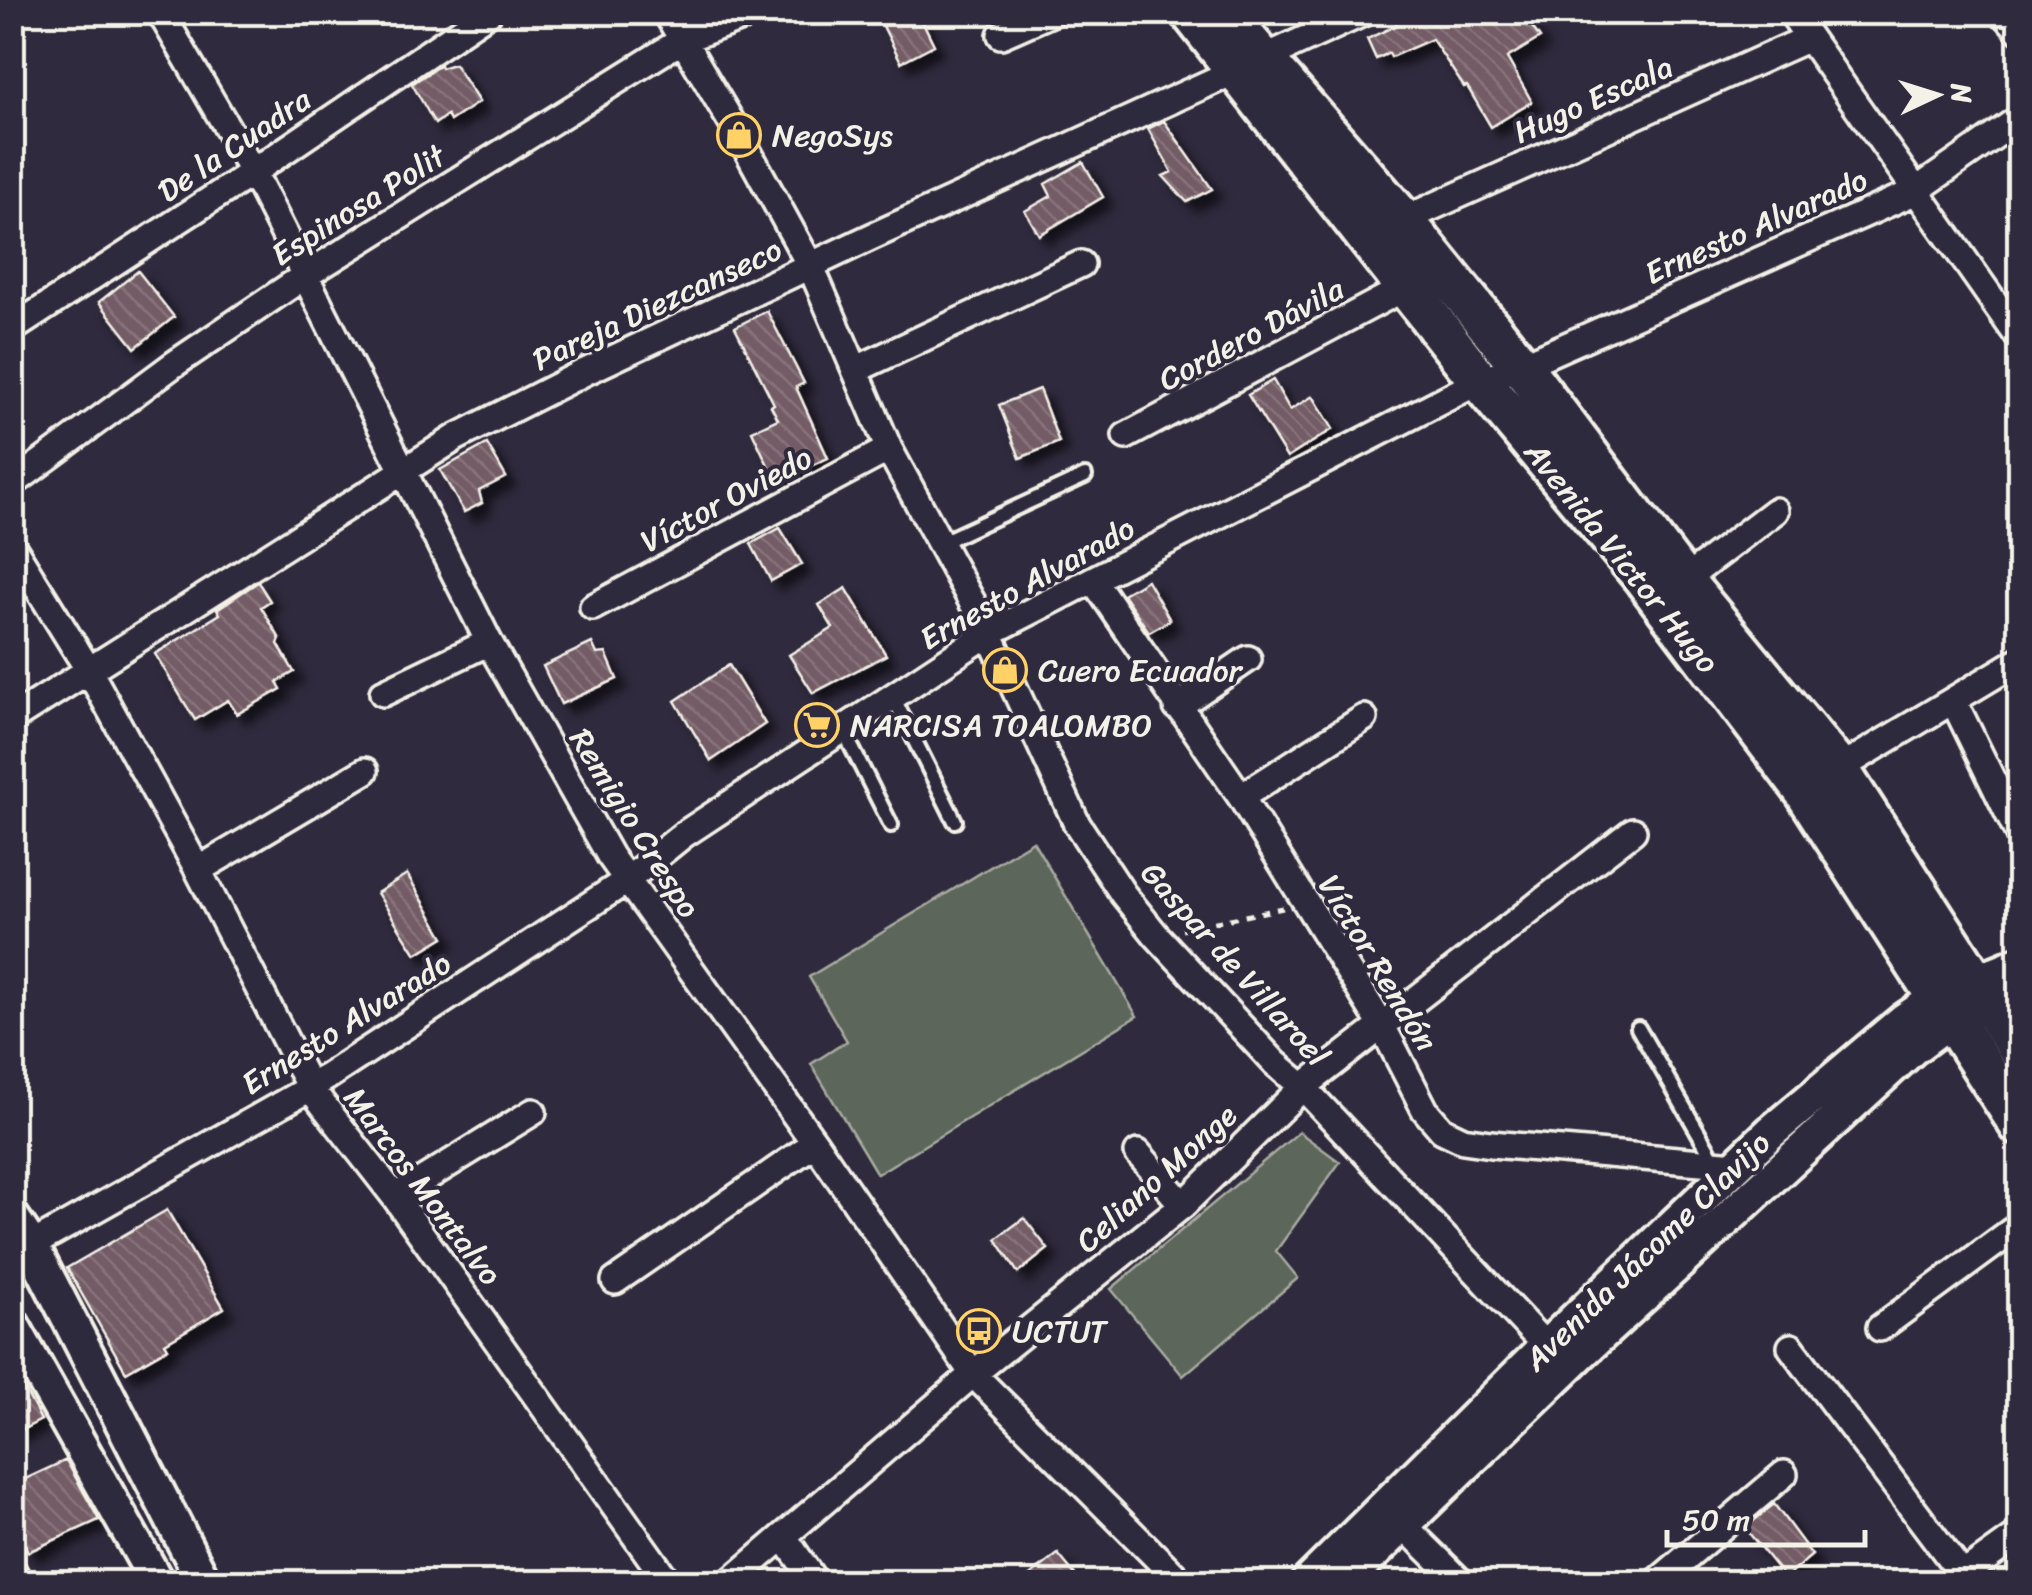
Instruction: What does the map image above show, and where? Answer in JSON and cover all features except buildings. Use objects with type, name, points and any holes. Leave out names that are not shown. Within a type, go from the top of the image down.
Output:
[{"type":"main road","name":"Avenida Victor Hugo","points":[[1191,12],[1403,220],[1521,366],[1682,580],[1822,780],[1945,1008],[2020,1125]]},
{"type":"main road","name":"Avenida Victor Hugo","points":[[1224,12],[1249,66],[1406,287],[1642,575],[1822,780],[1995,993],[2020,1051]]},
{"type":"street","name":"Remigio Crespo","points":[[160,12],[253,172],[490,642],[626,881],[816,1144],[973,1374],[1180,1582]]},
{"type":"street","name":"De la Cuadra","points":[[12,329],[489,12]]},
{"type":"street","name":"Gaspar de Villaroel","points":[[666,12],[811,267],[889,449],[989,634],[1077,824],[1123,894],[1274,1063],[1304,1087],[1556,1357]]},
{"type":"street","name":"Espinosa Polit","points":[[12,484],[303,276],[682,40],[757,12]]},
{"type":"street","points":[[1000,35],[1053,12]]},
{"type":"street","name":"Pareja Diezcanseco","points":[[12,719],[457,437],[871,237],[1365,12]]},
{"type":"street","points":[[1790,12],[2020,339]]},
{"type":"street","points":[[2003,12],[2020,31]]},
{"type":"street","name":"Hugo Escala","points":[[1403,220],[1809,38]]},
{"type":"street","name":"Ernesto Alvarado","points":[[22,1250],[310,1088],[626,881],[684,835],[989,634],[1480,381],[1914,192],[2020,118]]},
{"type":"street","points":[[855,370],[1081,264]]},
{"type":"street","name":"Cordero Dávila","points":[[1126,436],[1406,287]]},
{"type":"street","name":"Víctor Oviedo","points":[[594,607],[889,449]]},
{"type":"street","points":[[1682,580],[1775,511]]},
{"type":"street","name":"Marcos Montalvo","points":[[12,546],[88,669],[198,870],[310,1088],[395,1197],[668,1582]]},
{"type":"street","name":"Víctor Rendón","points":[[1094,581],[1240,797],[1381,1024],[1425,1110],[1442,1130],[1463,1140],[1726,1164]]},
{"type":"street","points":[[384,693],[490,642]]},
{"type":"street","points":[[1176,707],[1248,659]]},
{"type":"street","points":[[1822,780],[2020,660]]},
{"type":"street","points":[[1954,702],[2020,836]]},
{"type":"street","points":[[1240,797],[1364,718]]},
{"type":"street","points":[[198,870],[365,770]]},
{"type":"street","name":"Celiano Monge","points":[[730,1582],[973,1374],[1183,1204],[1304,1087],[1633,831]]},
{"type":"street","name":"Avenida Jácome Clavijo","points":[[1344,1582],[1404,1526],[1726,1164],[1904,1020],[1995,993],[2020,963]]},
{"type":"street","name":"Avenida Jácome Clavijo","points":[[1308,1582],[1556,1357],[1912,1048],[1945,1008]]},
{"type":"street","points":[[395,1197],[533,1112]]},
{"type":"street","points":[[615,1280],[816,1144]]},
{"type":"street","points":[[1138,1153],[1183,1204]]},
{"type":"street","points":[[12,1217],[22,1250],[197,1569],[154,1582],[12,1324]]},
{"type":"street","points":[[1880,1328],[2020,1226]]},
{"type":"street","points":[[1791,1347],[1961,1580],[2020,1534]]},
{"type":"street","points":[[1657,1582],[1784,1474]]},
{"type":"street","points":[[1404,1526],[1461,1582]]},
{"type":"street","points":[[784,1537],[815,1582]]},
{"type":"street","points":[[12,1570],[19,1582]]},
{"type":"lane","points":[[940,544],[1085,476]]},
{"type":"lane","points":[[893,697],[955,821]]},
{"type":"lane","points":[[843,730],[891,825]]},
{"type":"lane","points":[[1638,1028],[1726,1164]]},
{"type":"path","points":[[1156,934],[1306,903]]},
{"type":"green space","points":[[1033,841],[1137,1016],[877,1174],[811,1064],[847,1041],[809,977]]},
{"type":"green space","points":[[1299,1132],[1340,1162],[1276,1251],[1298,1278],[1183,1376],[1111,1289]]},
{"type":"place","name":"NegoSys","points":[[739,135]]},
{"type":"place","name":"Cuero Ecuador","points":[[1005,670]]},
{"type":"place","name":"NARCISA TOALOMBO","points":[[817,725]]},
{"type":"place","name":"UCTUT","points":[[979,1331]]}]
